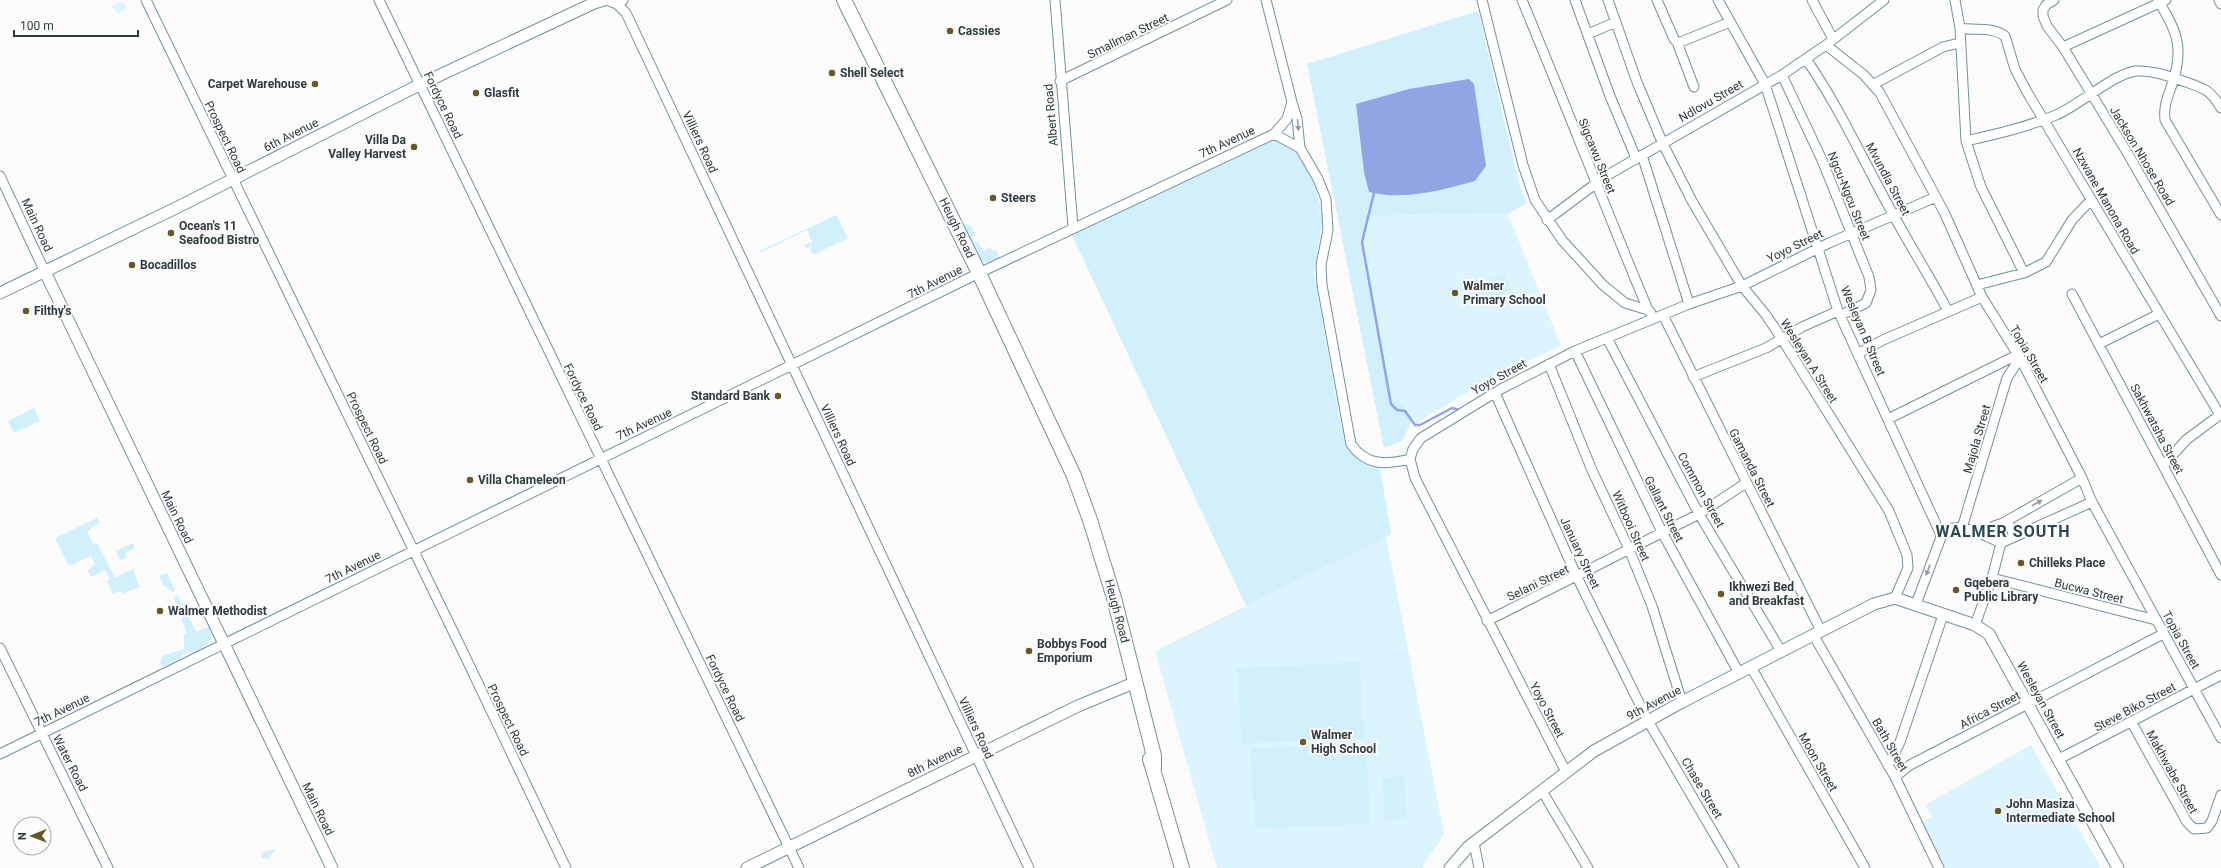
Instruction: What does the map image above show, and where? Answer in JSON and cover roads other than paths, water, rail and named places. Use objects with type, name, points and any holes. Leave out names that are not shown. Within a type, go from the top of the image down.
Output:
[{"type":"main road","name":"Heugh Road","points":[[844,0],[979,273],[1065,459],[1154,756],[1154,768],[1182,868]]},
{"type":"street","name":"Prospect Road","points":[[146,0],[566,868]]},
{"type":"street","name":"Fordyce Road","points":[[379,0],[799,868]]},
{"type":"street","name":"Albert Road","points":[[1054,0],[1073,227]]},
{"type":"street","name":"Smallman Street","points":[[1060,81],[1227,0]]},
{"type":"street","points":[[1266,0],[1291,106],[1297,118],[1300,148],[1318,179],[1326,199],[1328,230],[1321,265],[1322,285],[1351,444],[1359,455],[1371,461],[1399,462],[1410,459]]},
{"type":"street","points":[[1482,0],[1523,165],[1535,200],[1547,220],[1562,240],[1603,285],[1625,303],[1648,310]]},
{"type":"street","name":"Sigcawu Street","points":[[1522,0],[1544,50],[1561,100],[1648,310],[1660,316]]},
{"type":"street","points":[[1575,0],[1610,96],[1639,157],[1689,304]]},
{"type":"street","name":"Wesleyan A Street","points":[[1608,0],[1637,82],[1663,144],[1692,201],[1742,286],[1766,315],[1782,339],[1889,511],[1907,555],[1908,568],[1895,598]]},
{"type":"street","points":[[1657,0],[1676,42],[1694,88]]},
{"type":"street","name":"Wesleyan B Street","points":[[1718,0],[1765,84],[1818,250],[1840,313],[1940,535]]},
{"type":"street","points":[[1812,0],[1830,42]]},
{"type":"street","name":"Ndlovu Street","points":[[1547,220],[1595,183],[1782,75],[1830,42],[1884,0]]},
{"type":"street","points":[[1955,0],[1960,28],[1959,43],[1966,141],[1981,187],[2024,273]]},
{"type":"street","name":"Jackson Nhose Road","points":[[2054,0],[2046,5],[2043,10],[2043,16],[2047,26],[2063,47],[2128,154],[2221,316]]},
{"type":"street","points":[[2219,0],[2221,4]]},
{"type":"street","name":"6th Avenue","points":[[0,293],[232,180],[420,84],[609,1]]},
{"type":"street","name":"Villiers Road","points":[[609,1],[626,13],[1028,868]]},
{"type":"street","points":[[2063,47],[2161,1],[2178,37],[2175,78],[2164,104],[2165,120],[2221,215]]},
{"type":"street","points":[[1588,34],[1616,22]]},
{"type":"street","points":[[1676,42],[1681,43],[1730,22]]},
{"type":"street","name":"Nzwane Manona Road","points":[[1960,28],[1972,30],[1990,29],[2005,36],[2015,69],[2091,200],[2220,414]]},
{"type":"street","name":"Topia Street","points":[[1830,42],[1874,84],[1936,197],[1982,297],[2018,357],[2082,478],[2092,502],[2163,634],[2195,689]]},
{"type":"street","points":[[1874,84],[1943,47],[1959,43]]},
{"type":"street","name":"Mvundla Street","points":[[1806,59],[1835,105],[1893,214],[1924,266],[1948,311]]},
{"type":"street","points":[[1966,141],[2005,133],[2045,119],[2091,95],[2124,74],[2130,72],[2145,71],[2175,78],[2208,90],[2214,96],[2221,108]]},
{"type":"street","name":"Ngcu-Ngcu Street","points":[[1693,377],[1758,351],[1802,327],[1863,306],[1870,295],[1869,277],[1852,233],[1822,160],[1782,75]]},
{"type":"street","name":"7th Avenue","points":[[0,754],[1073,227],[1274,134],[1287,119],[1291,106]]},
{"type":"street","points":[[1274,134],[1300,148]]},
{"type":"street","name":"Main Road","points":[[0,176],[332,868]]},
{"type":"street","name":"Yoyo Street","points":[[1566,772],[1487,621],[1415,478],[1410,459],[1413,449],[1421,438],[1495,393],[1549,364],[1689,304],[1742,286],[1893,214],[1936,197]]},
{"type":"street","points":[[1976,285],[2024,273],[2046,262],[2072,220],[2091,200]]},
{"type":"street","name":"Sakhwatsha Street","points":[[2072,294],[2221,575]]},
{"type":"street","points":[[1859,353],[1882,340],[1982,297]]},
{"type":"street","points":[[2099,344],[2159,314]]},
{"type":"street","name":"Gamanda Street","points":[[1660,316],[1693,377],[1746,483],[1818,633]]},
{"type":"street","name":"Common Street","points":[[1607,338],[1700,514],[1781,651]]},
{"type":"street","name":"Gallant Street","points":[[1575,352],[1663,534],[1739,673]]},
{"type":"street","points":[[1888,419],[2018,357]]},
{"type":"street","name":"Majola Street","points":[[1962,528],[2007,378],[2018,357]]},
{"type":"street","name":"Witbooi Street","points":[[1549,364],[1591,468],[1629,549],[1652,606],[1682,702]]},
{"type":"street","name":"January Street","points":[[1495,393],[1577,577],[1648,721]]},
{"type":"street","points":[[2163,466],[2186,440],[2220,414]]},
{"type":"street","points":[[1988,537],[1994,526],[2082,478]]},
{"type":"street","name":"Selani Street","points":[[1487,621],[1577,577],[1629,549],[1663,534],[1700,514],[1746,483]]},
{"type":"street","points":[[1975,625],[1992,578],[2001,544],[2092,502]]},
{"type":"street","points":[[2003,522],[2011,527],[2014,534],[2012,538]]},
{"type":"street","points":[[1916,604],[1940,535],[1947,528],[1962,528],[1988,537],[2001,544]]},
{"type":"street","name":"Bucwa Street","points":[[1992,578],[2156,620]]},
{"type":"street","name":"Wesleyan Street","points":[[1895,598],[1975,625],[1989,634],[2118,868]]},
{"type":"street","name":"9th Avenue","points":[[1450,868],[1462,851],[1594,751],[1682,702],[1781,651],[1874,604],[1895,598]]},
{"type":"street","points":[[1888,766],[1900,742],[1943,615]]},
{"type":"street","name":"Bath Street","points":[[1818,633],[1895,777],[1939,868]]},
{"type":"street","name":"Africa Street","points":[[1895,777],[1910,765],[2163,634]]},
{"type":"street","name":"Water Road","points":[[0,648],[108,868]]},
{"type":"street","name":"Moon Street","points":[[1751,667],[1865,868]]},
{"type":"street","name":"Steve Biko Street","points":[[2059,759],[2132,723],[2221,675]]},
{"type":"street","name":"8th Avenue","points":[[747,868],[976,755],[1103,694],[1132,683]]},
{"type":"street","points":[[2195,689],[2221,738]]},
{"type":"street","name":"Chase Street","points":[[1648,721],[1734,868]]},
{"type":"street","name":"Makhwabe Street","points":[[2132,723],[2187,822],[2194,829],[2207,828],[2212,821],[2221,795]]},
{"type":"street","points":[[1542,791],[1588,868]]},
{"type":"street","points":[[1474,843],[1479,868]]},
{"type":"water","points":[[1469,79],[1474,84],[1486,166],[1475,181],[1436,191],[1409,195],[1369,192],[1364,172],[1356,104],[1409,89]]},
{"type":"waterway","points":[[1374,193],[1362,242],[1391,404],[1397,410],[1405,411],[1415,425],[1420,425],[1452,408],[1459,410]]},
{"type":"place","name":"Cassies","points":[[950,31]]},
{"type":"place","name":"Shell Select","points":[[832,73]]},
{"type":"place","name":"Carpet Warehouse","points":[[315,84]]},
{"type":"place","name":"Glasfit","points":[[476,93]]},
{"type":"place","name":"Villa Da Valley Harvest","points":[[414,147]]},
{"type":"place","name":"Steers","points":[[993,198]]},
{"type":"place","name":"Ocean's 11 Seafood Bistro","points":[[171,233]]},
{"type":"place","name":"Bocadillos","points":[[132,265]]},
{"type":"place","name":"Walmer Primary School","points":[[1455,293]]},
{"type":"place","name":"Filthy's","points":[[26,311]]},
{"type":"place","name":"Standard Bank","points":[[778,396]]},
{"type":"place","name":"Villa Chameleon","points":[[470,480]]},
{"type":"place","name":"Chilleks Place","points":[[2021,563]]},
{"type":"place","name":"Gqebera Public Library","points":[[1956,590]]},
{"type":"place","name":"Ikhwezi Bed and Breakfast","points":[[1721,594]]},
{"type":"place","name":"Walmer Methodist","points":[[160,611]]},
{"type":"place","name":"Bobbys Food Emporium","points":[[1029,651]]},
{"type":"place","name":"Walmer High School","points":[[1303,742]]},
{"type":"place","name":"John Masiza Intermediate School","points":[[1998,811]]},
{"type":"district","name":"WALMER SOUTH","points":[[2003,531]]}]
